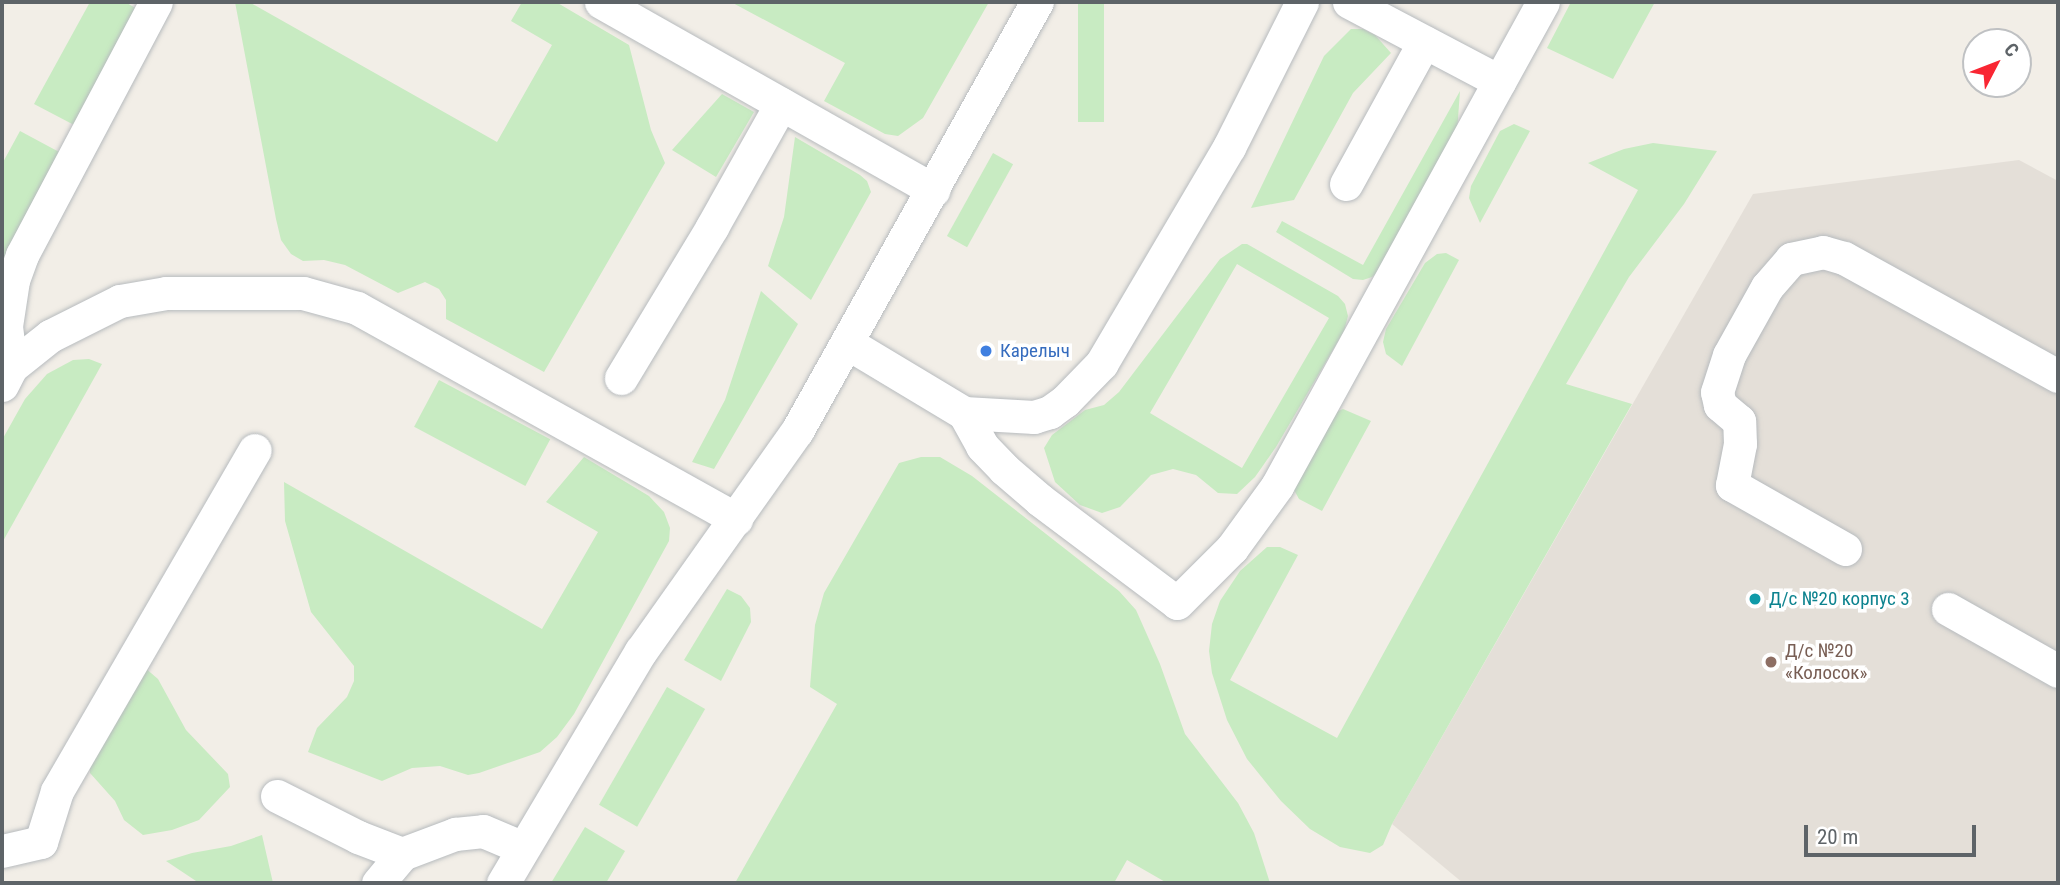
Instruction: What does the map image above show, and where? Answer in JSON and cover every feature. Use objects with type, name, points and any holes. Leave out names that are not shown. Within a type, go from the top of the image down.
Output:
[{"type":"lane","points":[[6,376],[8,304],[22,255],[156,2]]},
{"type":"lane","points":[[601,2],[933,190]]},
{"type":"lane","points":[[503,883],[641,651],[785,451],[849,344],[1037,2]]},
{"type":"lane","points":[[849,344],[964,413],[1034,417],[1050,412],[1065,401],[1102,363],[1229,148],[1302,2]]},
{"type":"lane","points":[[1349,2],[1499,81]]},
{"type":"lane","points":[[964,413],[982,446],[1004,469],[1051,509],[1177,603],[1232,548],[1277,486],[1543,2]]},
{"type":"lane","points":[[1346,184],[1424,42]]},
{"type":"lane","points":[[621,378],[706,238],[781,104]]},
{"type":"lane","points":[[1845,549],[1732,485],[1740,444],[1739,421],[1720,405],[1717,392],[1729,355],[1766,286],[1791,259],[1823,252],[1844,258],[2058,376]]},
{"type":"lane","points":[[6,376],[50,336],[120,301],[166,293],[261,291],[303,293],[334,299],[357,308],[736,519]]},
{"type":"lane","points":[[2,851],[41,842],[57,791],[255,450]]},
{"type":"lane","points":[[1948,609],[2058,671]]},
{"type":"lane","points":[[277,796],[358,837],[402,853]]},
{"type":"lane","points":[[378,883],[402,853],[455,834],[483,831],[523,848]]},
{"type":"shaded area","name":"Д/с №20 «Колосок»","points":[[2019,160],[2058,181],[2058,883],[1463,883],[1392,824],[1753,194]]},
{"type":"green space","points":[[90,2],[125,2],[139,10],[76,126],[34,104]]},
{"type":"green space","points":[[235,2],[249,2],[497,142],[552,45],[511,21],[522,2],[556,2],[629,45],[651,130],[665,163],[544,372],[446,319],[446,300],[439,289],[425,282],[398,293],[345,265],[324,260],[303,261],[291,254],[281,240],[276,219]]},
{"type":"green space","points":[[731,2],[989,2],[923,118],[898,136],[885,134],[824,101],[845,63]]},
{"type":"green space","points":[[1078,2],[1104,2],[1104,122],[1078,122]]},
{"type":"green space","points":[[1571,2],[1655,2],[1613,79],[1547,48]]},
{"type":"green space","points":[[1351,29],[1363,29],[1375,35],[1391,53],[1353,93],[1294,200],[1251,208],[1324,56]]},
{"type":"green space","points":[[1460,91],[1457,132],[1379,271],[1372,277],[1353,279],[1276,232],[1282,221],[1363,265]]},
{"type":"green space","points":[[722,94],[754,112],[716,177],[672,150]]},
{"type":"green space","points":[[1514,124],[1530,131],[1480,223],[1469,198],[1471,186],[1500,131]]},
{"type":"green space","points":[[20,131],[61,153],[2,262],[2,164]]},
{"type":"green space","points":[[795,137],[860,175],[867,181],[871,192],[811,300],[768,266],[784,217]]},
{"type":"green space","points":[[1653,143],[1717,151],[1684,204],[1629,277],[1566,384],[1632,404],[1392,824],[1383,845],[1370,853],[1340,847],[1310,829],[1281,801],[1247,759],[1227,720],[1212,673],[1209,651],[1212,624],[1220,601],[1240,571],[1267,547],[1280,547],[1298,555],[1230,680],[1337,738],[1638,190],[1588,163],[1624,149]]},
{"type":"green space","points":[[993,153],[1013,164],[967,247],[947,236]]},
{"type":"green space","points":[[1242,244],[1247,244],[1338,296],[1345,304],[1348,316],[1344,331],[1276,447],[1255,477],[1237,494],[1218,493],[1196,475],[1173,469],[1151,475],[1120,507],[1102,513],[1080,505],[1055,482],[1044,448],[1052,435],[1085,410],[1104,405],[1119,392],[1220,259]],"holes":[[[1237,264],[1329,318],[1242,468],[1150,413]]]},
{"type":"green space","points":[[1446,253],[1459,260],[1402,366],[1386,354],[1383,342],[1386,329],[1425,263],[1437,254]]},
{"type":"green space","points":[[761,291],[798,324],[714,469],[692,462],[725,400]]},
{"type":"green space","points":[[89,359],[102,364],[2,543],[2,440],[25,399],[47,374],[73,360]]},
{"type":"green space","points":[[439,380],[550,439],[525,486],[414,427]]},
{"type":"green space","points":[[1343,409],[1371,421],[1322,511],[1299,499],[1293,488],[1334,413]]},
{"type":"green space","points":[[584,457],[649,496],[664,512],[670,528],[669,541],[574,714],[557,737],[540,752],[479,773],[468,775],[440,766],[412,768],[382,781],[308,752],[317,728],[347,697],[354,681],[354,666],[311,612],[285,521],[284,482],[542,629],[598,532],[546,502]]},
{"type":"green space","points":[[921,457],[940,457],[972,476],[1119,591],[1136,610],[1160,664],[1185,734],[1238,803],[1254,833],[1270,883],[1167,883],[1127,860],[1114,883],[735,883],[837,704],[810,687],[815,625],[824,593],[899,463]]},
{"type":"green space","points":[[727,589],[741,596],[750,608],[751,622],[721,681],[684,660]]},
{"type":"green space","points":[[144,667],[158,679],[186,730],[228,774],[230,787],[199,820],[172,830],[143,835],[124,820],[115,801],[90,773],[90,759]]},
{"type":"green space","points":[[667,687],[705,709],[637,827],[599,805]]},
{"type":"green space","points":[[585,827],[625,851],[606,883],[551,883]]},
{"type":"green space","points":[[262,835],[273,883],[199,883],[166,861],[231,846]]},
{"type":"place","name":"Карелыч","points":[[986,351]]},
{"type":"place","name":"Д/с №20 корпус 3","points":[[1755,599]]},
{"type":"place","name":"Д/с №20 «Колосок»","points":[[1771,662]]}]
